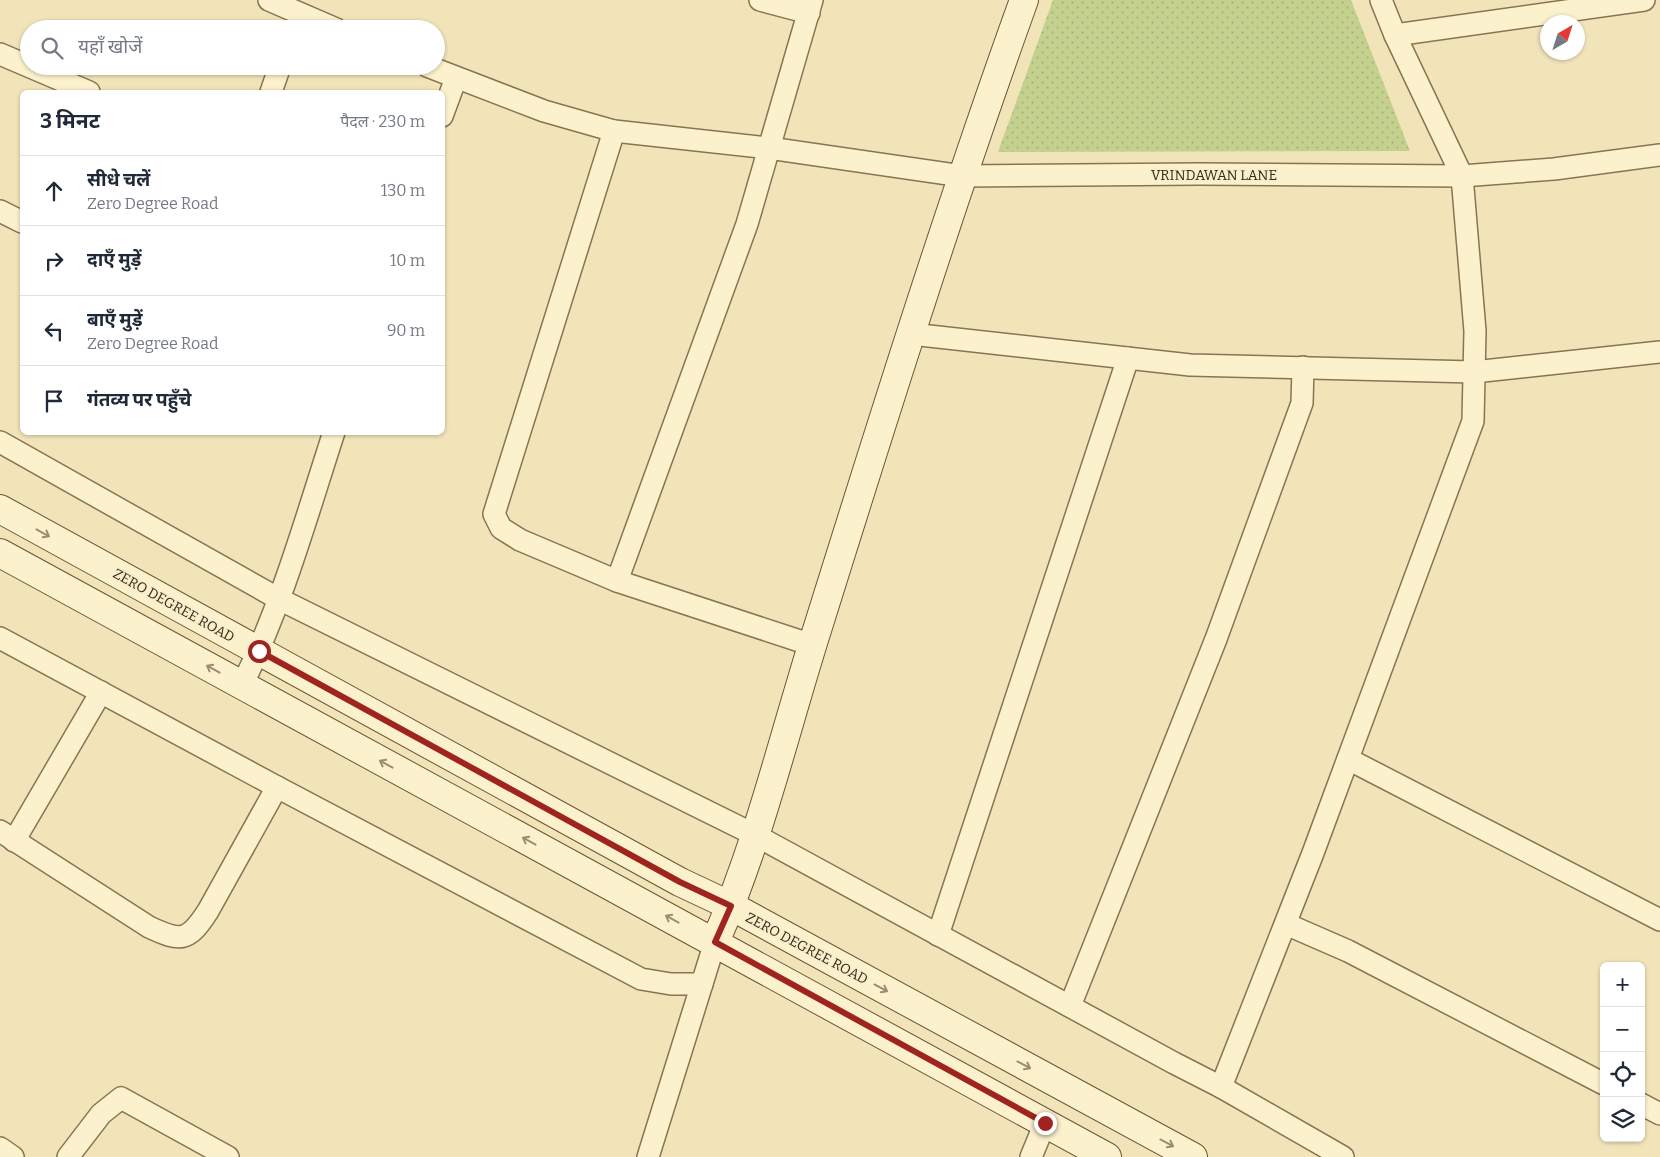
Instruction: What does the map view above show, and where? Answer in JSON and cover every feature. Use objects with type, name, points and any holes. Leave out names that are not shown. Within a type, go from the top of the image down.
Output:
[{"type":"street","points":[[270,0],[295,20]]},
{"type":"street","points":[[617,581],[744,233],[811,7],[760,0]]},
{"type":"street","points":[[648,1157],[715,942],[731,906],[755,835],[812,645],[962,176],[1024,0]]},
{"type":"street","points":[[1221,1087],[1286,924],[1473,421],[1475,331],[1462,176],[1395,36],[1381,0]]},
{"type":"street","points":[[1395,36],[1614,2],[1644,0]]},
{"type":"street","points":[[0,54],[20,63]]},
{"type":"street","name":"VRINDAWAN LANE","points":[[445,73],[544,112],[614,131],[769,148],[962,176],[1199,174],[1462,176],[1554,169],[1660,155]]},
{"type":"street","points":[[49,75],[84,90]]},
{"type":"street","points":[[272,90],[277,75]]},
{"type":"street","points":[[445,108],[456,78]]},
{"type":"street","points":[[614,131],[494,514],[502,528],[520,540],[617,581],[812,645]]},
{"type":"street","points":[[0,211],[20,221]]},
{"type":"street","points":[[911,334],[1190,365],[1474,372],[1660,352]]},
{"type":"street","points":[[938,935],[1128,358]]},
{"type":"street","points":[[1070,1006],[1220,630],[1302,403],[1303,367]]},
{"type":"street","points":[[242,685],[259,651],[280,599],[333,435]]},
{"type":"street","points":[[0,442],[280,599],[755,835],[1221,1087],[1343,1157]]},
{"type":"street","name":"ZERO DEGREE ROAD","points":[[0,509],[680,882],[731,906],[1193,1157]]},
{"type":"street","points":[[0,554],[715,942],[1106,1157]]},
{"type":"street","points":[[0,638],[641,979],[670,984],[702,984]]},
{"type":"street","points":[[101,692],[7,836],[149,927],[171,937],[183,938],[196,930],[277,787]]},
{"type":"street","points":[[1348,759],[1660,920]]},
{"type":"street","points":[[1286,924],[1348,951],[1600,1082]]},
{"type":"street","points":[[68,1157],[101,1114],[121,1098],[228,1157]]},
{"type":"street","points":[[1645,1106],[1660,1114]]},
{"type":"street","points":[[1032,1157],[1045,1123]]},
{"type":"street","points":[[0,1148],[13,1157]]},
{"type":"green space","points":[[1053,0],[1351,0],[1410,151],[998,152]]},
{"type":"route","points":[[259,651],[680,882],[731,906],[715,942],[1045,1123]]}]
